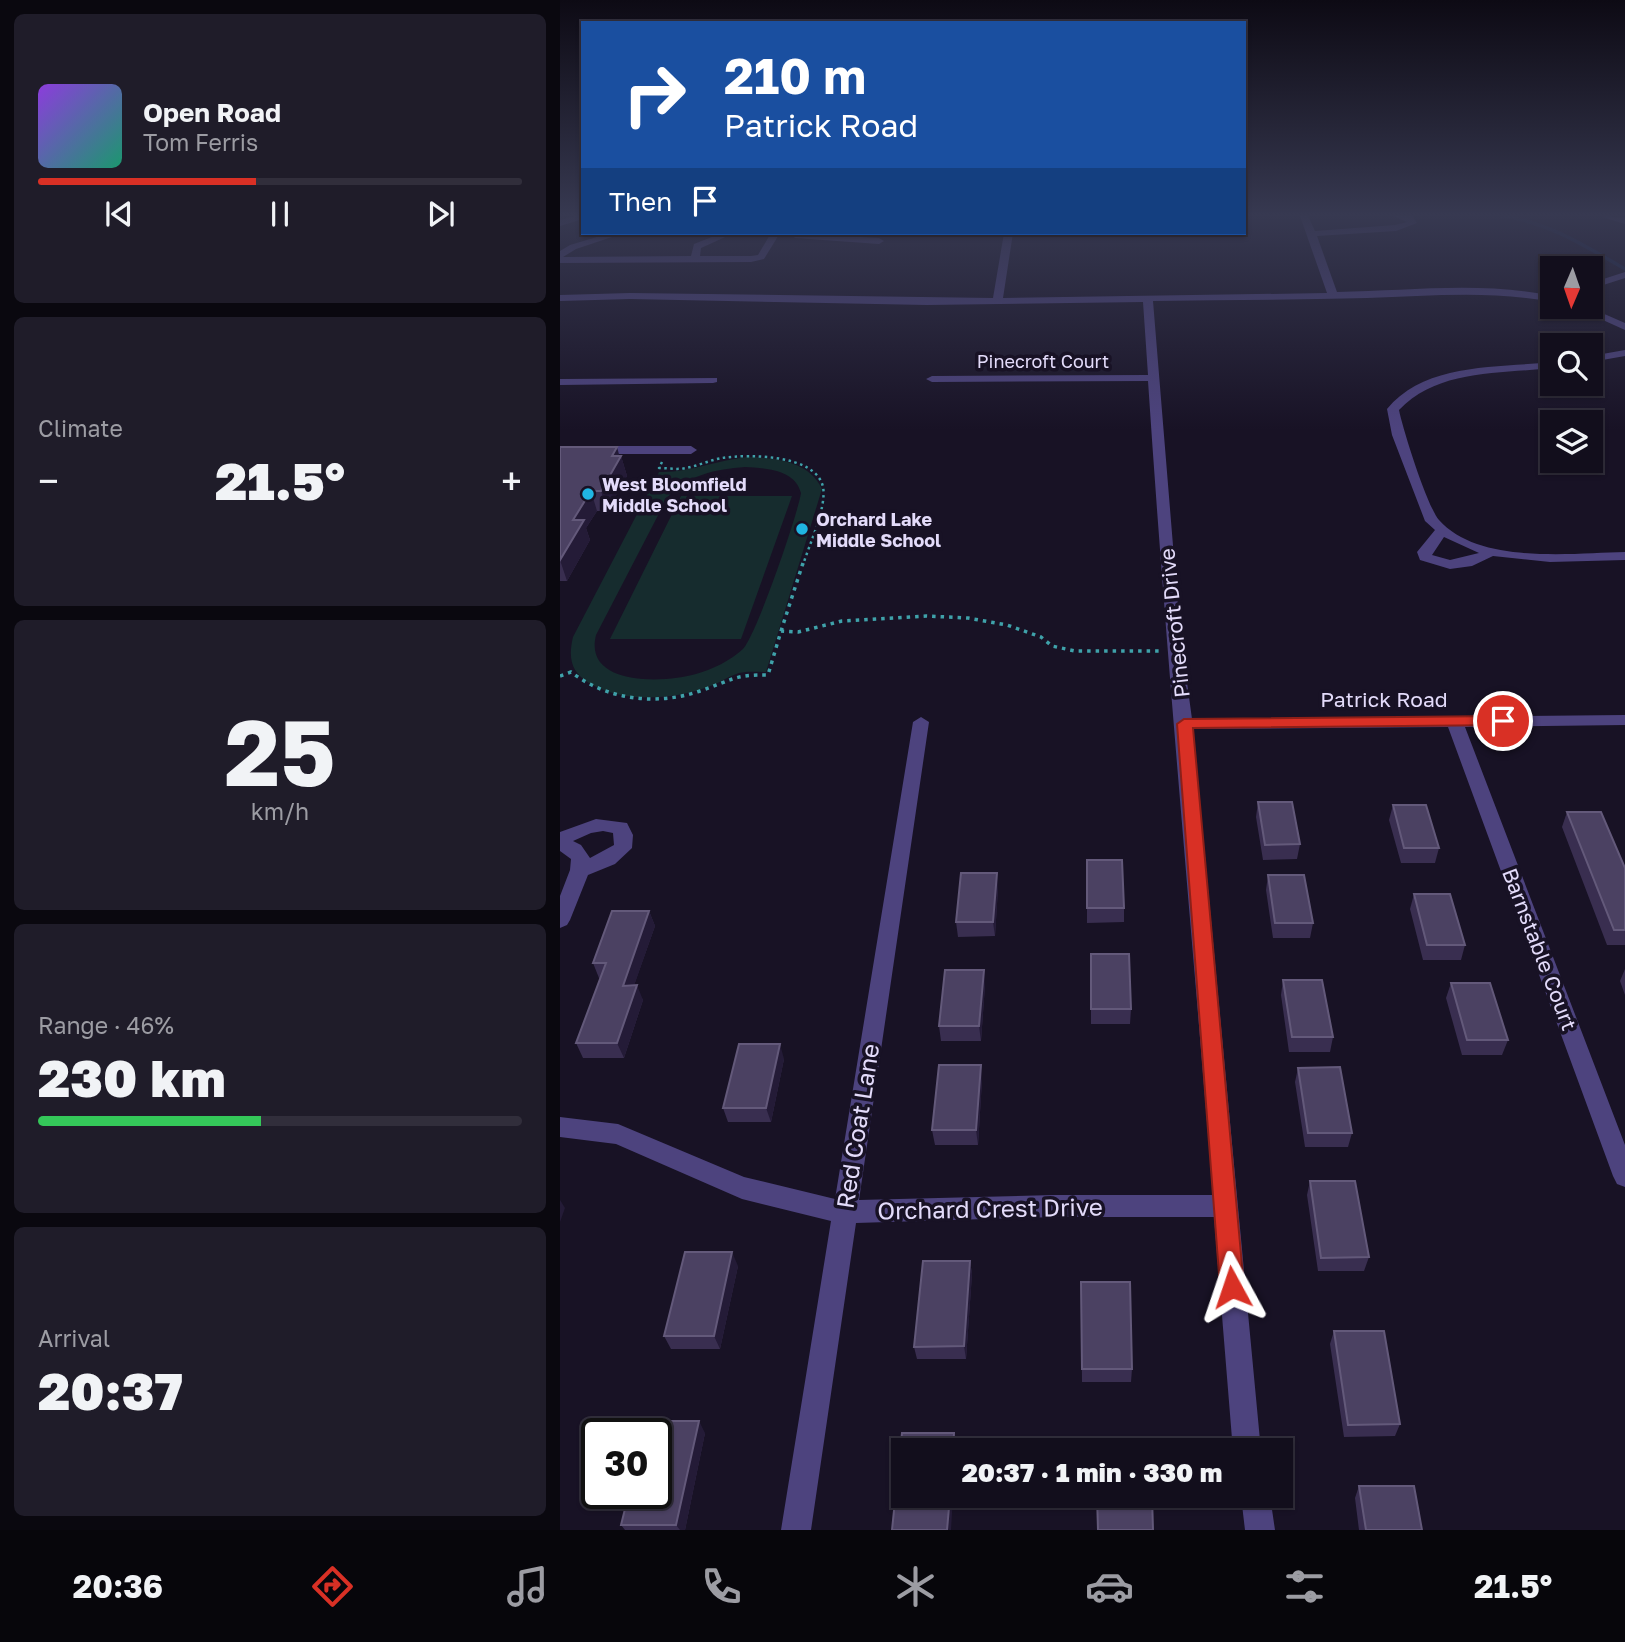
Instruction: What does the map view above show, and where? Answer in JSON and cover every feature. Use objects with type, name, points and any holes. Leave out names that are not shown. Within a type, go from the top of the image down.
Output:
[{"type":"street","points":[[998,300],[1000,287]]},
{"type":"street","points":[[1330,287],[1333,295]]},
{"type":"street","points":[[563,296],[927,302],[1477,290],[1540,297]]},
{"type":"street","name":"Pinecroft Drive","points":[[1148,297],[1175,652],[1184,724],[1246,1438]]},
{"type":"street","points":[[1603,317],[1625,327]]},
{"type":"street","points":[[1603,357],[1625,352]]},
{"type":"street","points":[[1540,366],[1447,377],[1421,386],[1400,399],[1393,410],[1398,435],[1432,521],[1442,531],[1491,552],[1522,556],[1625,556]]},
{"type":"street","name":"Pinecroft Court","points":[[932,379],[1155,378]]},
{"type":"street","points":[[560,382],[713,380]]},
{"type":"street","points":[[560,450],[646,456],[691,450]]},
{"type":"street","points":[[1442,531],[1424,552],[1425,557],[1433,562],[1457,566],[1491,552]]},
{"type":"street","name":"Patrick Road","points":[[1184,724],[1625,720]]},
{"type":"street","name":"Red Coat Lane","points":[[796,1530],[921,722]]},
{"type":"street","name":"Barnstable Court","points":[[1454,722],[1625,1176]]},
{"type":"street","points":[[560,842],[593,824],[606,823],[620,828],[624,835],[623,848],[608,859],[580,870]]},
{"type":"street","points":[[560,842],[574,850],[581,858],[580,870],[560,920]]},
{"type":"street","name":"Orchard Crest Drive","points":[[560,1127],[618,1135],[742,1188],[844,1212],[1054,1206],[1225,1206]]},
{"type":"street","points":[[1257,1508],[1260,1530]]},
{"type":"path","points":[[560,676],[571,672],[583,684],[615,696],[651,698],[695,693],[740,675],[768,675],[823,502],[825,488],[822,481],[809,468],[771,457],[724,458],[684,468],[659,468],[662,461],[646,456]]},
{"type":"path","points":[[781,631],[798,632],[842,621],[926,616],[968,618],[1007,625],[1041,638],[1052,646],[1075,651],[1175,652]]},
{"type":"green space","points":[[748,457],[791,463],[809,472],[822,489],[766,672],[739,673],[691,692],[646,698],[616,694],[583,679],[572,664],[573,637],[659,472],[681,471]],"holes":[[[723,469],[770,469],[786,474],[798,485],[801,493],[776,574],[743,649],[709,670],[683,677],[648,679],[614,673],[602,664],[595,652],[596,635],[667,498],[684,484],[703,475]]]},
{"type":"green space","points":[[681,496],[792,496],[741,639],[610,639]]},
{"type":"building","points":[[560,447],[617,447],[612,456],[621,456],[601,491],[591,491],[573,520],[584,520],[560,560]]},
{"type":"building","points":[[1258,802],[1292,802],[1300,844],[1265,845]]},
{"type":"building","points":[[1393,805],[1426,805],[1439,848],[1404,848]]},
{"type":"building","points":[[1567,812],[1601,812],[1625,868],[1625,930],[1614,930]]},
{"type":"building","points":[[1087,860],[1122,860],[1124,908],[1087,908]]},
{"type":"building","points":[[961,873],[997,873],[993,922],[956,922]]},
{"type":"building","points":[[1268,875],[1304,875],[1313,923],[1275,923]]},
{"type":"building","points":[[1414,894],[1450,894],[1465,945],[1427,945]]},
{"type":"building","points":[[612,911],[649,911],[623,986],[637,985],[617,1043],[576,1043],[606,963],[593,963]]},
{"type":"building","points":[[1091,954],[1129,954],[1131,1009],[1091,1009]]},
{"type":"building","points":[[945,970],[984,970],[979,1026],[939,1026]]},
{"type":"building","points":[[1283,980],[1322,980],[1333,1037],[1292,1037]]},
{"type":"building","points":[[1451,983],[1490,983],[1508,1040],[1467,1040]]},
{"type":"building","points":[[739,1044],[780,1044],[766,1108],[723,1108]]},
{"type":"building","points":[[939,1065],[981,1065],[976,1130],[932,1130]]},
{"type":"building","points":[[1340,1067],[1352,1133],[1308,1133],[1298,1068]]},
{"type":"building","points":[[1310,1181],[1355,1181],[1369,1257],[1321,1258]]},
{"type":"building","points":[[685,1252],[732,1252],[714,1336],[664,1336]]},
{"type":"building","points":[[923,1261],[970,1261],[964,1346],[914,1347]]},
{"type":"building","points":[[1081,1282],[1130,1282],[1132,1369],[1082,1369]]},
{"type":"building","points":[[1334,1331],[1384,1331],[1400,1424],[1348,1425]]},
{"type":"building","points":[[672,1421],[699,1421],[676,1525],[621,1525],[625,1509],[672,1509]]},
{"type":"building","points":[[902,1433],[954,1433],[954,1438],[901,1438]]},
{"type":"building","points":[[1359,1486],[1414,1486],[1422,1530],[1366,1530]]},
{"type":"building","points":[[894,1508],[949,1508],[947,1530],[892,1530]]},
{"type":"building","points":[[1097,1508],[1152,1508],[1153,1530],[1098,1530]]},
{"type":"place","name":"West Bloomfield Middle School","points":[[588,494]]},
{"type":"place","name":"Orchard Lake Middle School","points":[[802,529]]},
{"type":"route","points":[[1232,1287],[1184,724],[1503,721]]}]
